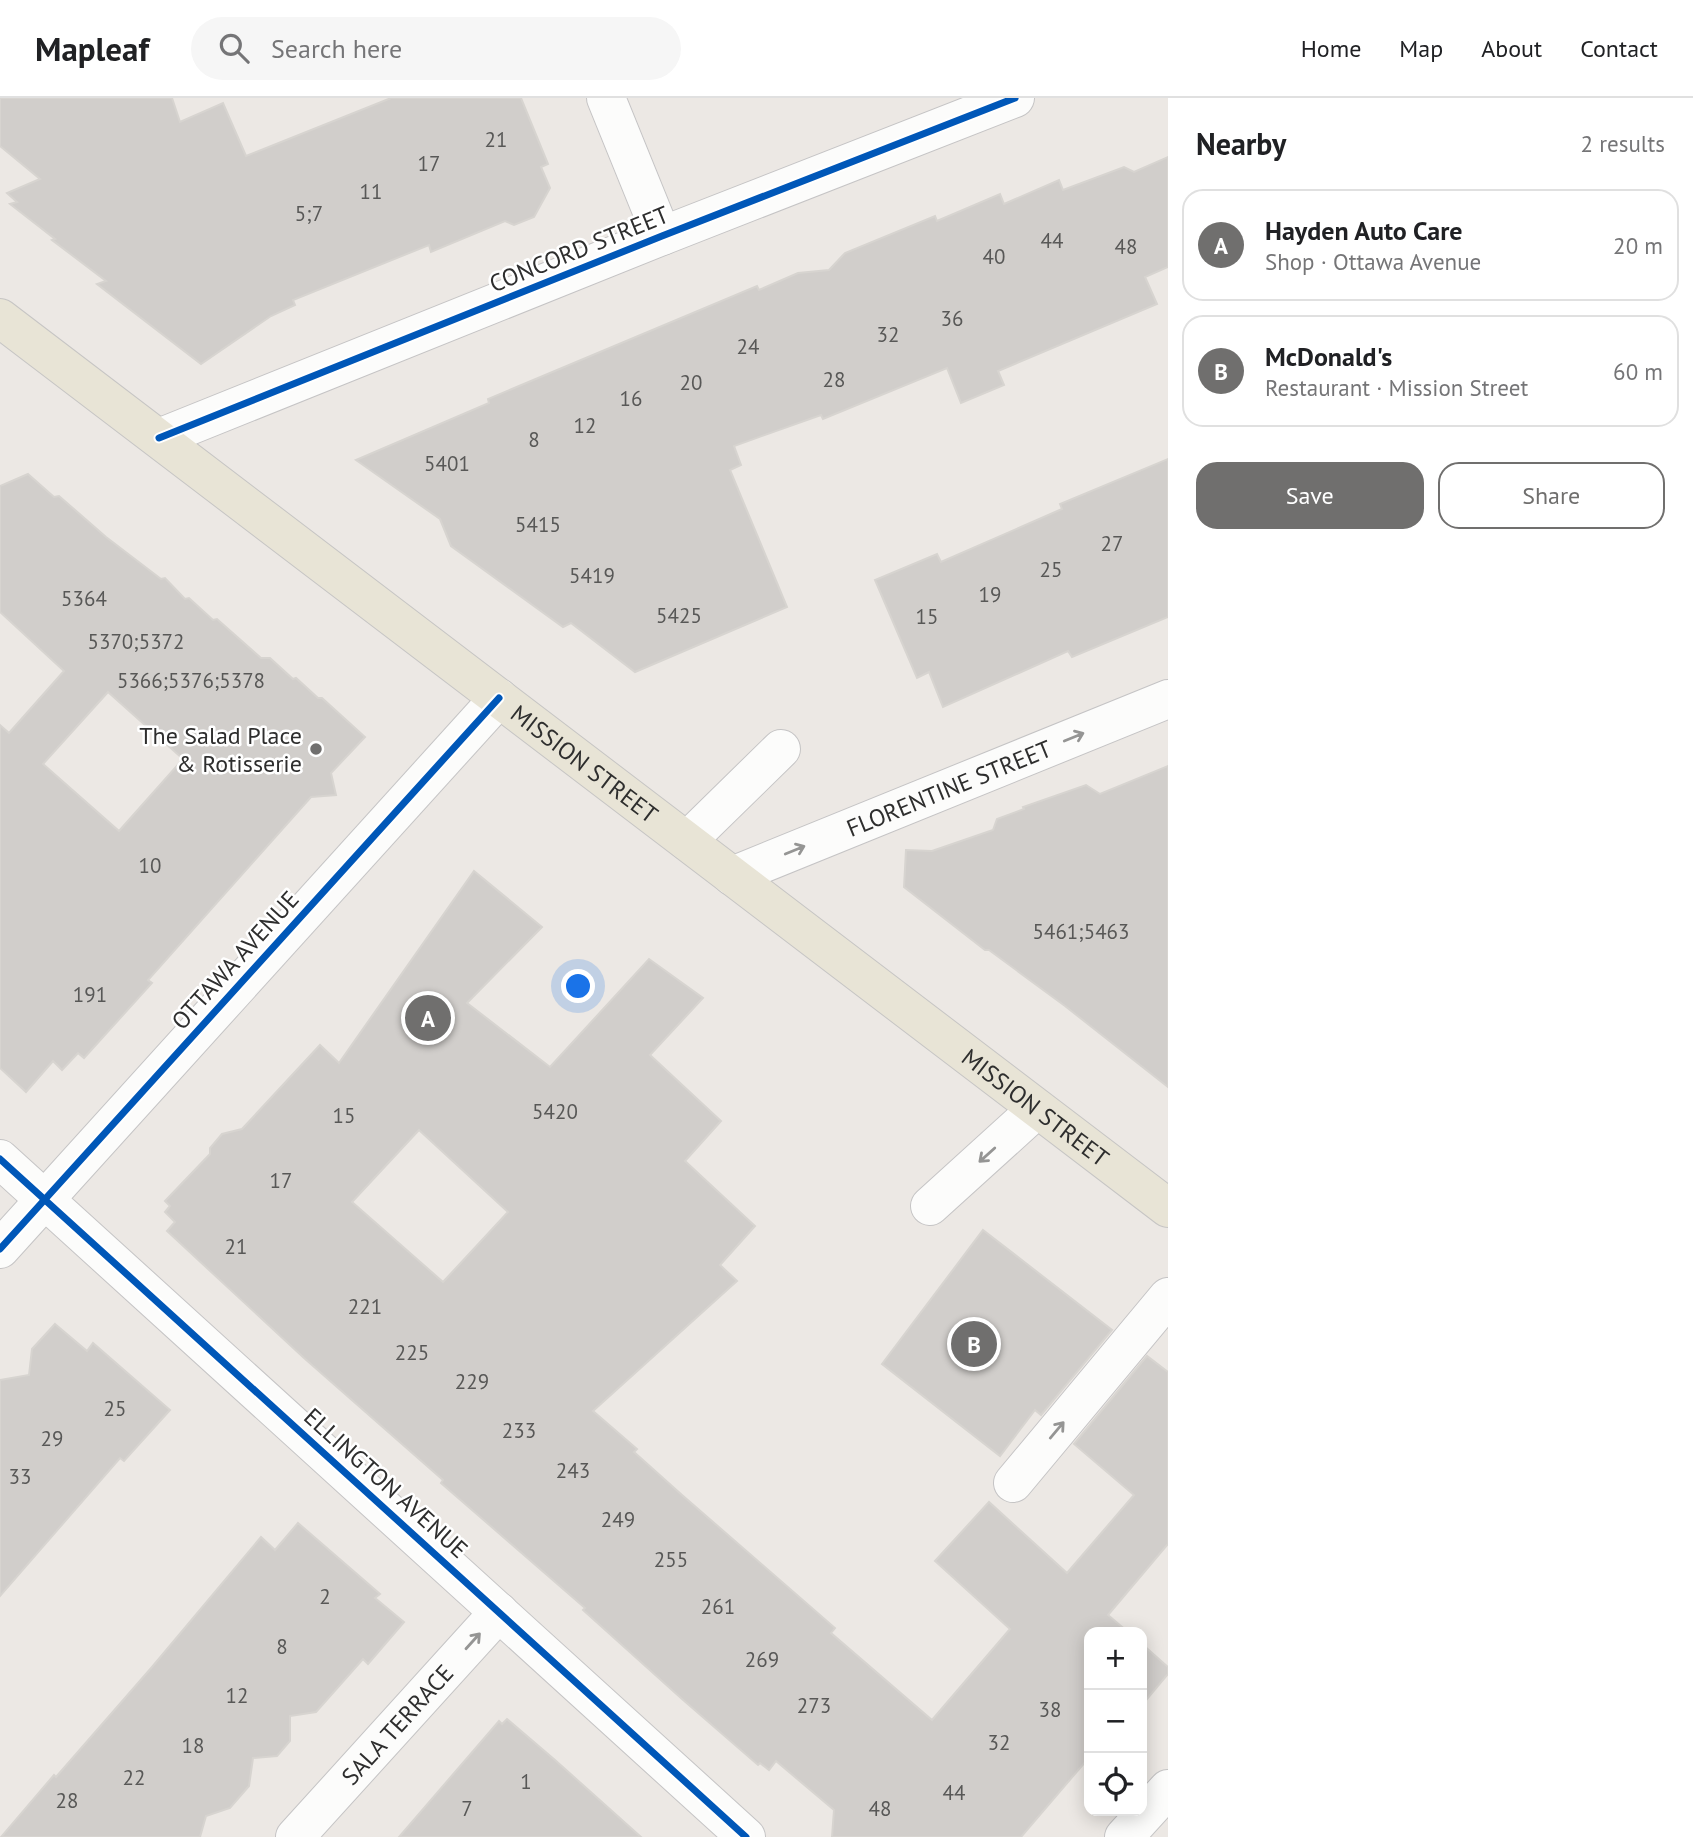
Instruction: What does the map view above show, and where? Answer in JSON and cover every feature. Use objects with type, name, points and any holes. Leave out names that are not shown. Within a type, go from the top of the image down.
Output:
[{"type":"main road","name":"MISSION STREET","points":[[0,318],[1168,1208]]},
{"type":"street","points":[[606,98],[662,236]]},
{"type":"street","name":"CONCORD STREET","points":[[159,438],[1015,98]]},
{"type":"street","name":"OTTAWA AVENUE","points":[[0,1249],[499,698]]},
{"type":"street","name":"FLORENTINE STREET","points":[[732,876],[1168,699]]},
{"type":"street","points":[[687,841],[781,749]]},
{"type":"street","points":[[930,1206],[1037,1109]]},
{"type":"street","name":"ELLINGTON AVENUE","points":[[0,1159],[746,1837]]},
{"type":"street","points":[[1013,1483],[1168,1297]]},
{"type":"street","name":"SALA TERRACE","points":[[295,1837],[499,1612]]},
{"type":"street","points":[[1124,1837],[1168,1789]]},
{"type":"building","points":[[0,98],[172,98],[180,122],[223,103],[246,156],[391,98],[521,98],[548,164],[541,167],[550,188],[534,217],[514,225],[505,221],[431,252],[429,245],[293,300],[295,305],[271,316],[201,364],[97,284],[106,281],[10,204],[17,202],[7,193],[40,179],[0,146]]},
{"type":"building","points":[[1168,157],[1168,267],[1145,277],[1157,304],[998,371],[1004,385],[961,403],[947,368],[823,419],[821,415],[734,446],[741,465],[730,470],[787,607],[635,672],[571,623],[563,627],[451,546],[440,519],[356,460],[489,403],[488,399],[757,286],[759,290],[798,273],[829,270],[845,253],[935,216],[937,221],[1000,194],[1004,204],[1059,180],[1063,190],[1124,167],[1134,172]]},
{"type":"building","points":[[1168,459],[1168,617],[1072,657],[1068,651],[943,707],[929,672],[917,678],[875,580],[937,554],[941,562],[1062,509],[1060,504]]},
{"type":"building","points":[[28,474],[161,579],[165,578],[185,599],[189,598],[213,620],[217,619],[261,658],[270,658],[293,679],[296,678],[318,698],[322,698],[365,737],[331,773],[336,795],[311,797],[148,980],[152,983],[84,1058],[78,1053],[62,1070],[53,1061],[26,1092],[0,1068],[0,725],[9,733],[64,671],[0,612],[0,486]],"holes":[[[108,692],[183,759],[119,831],[43,764]]]},
{"type":"building","points":[[1168,766],[1168,1087],[1065,1006],[989,950],[985,950],[904,887],[906,850],[932,851],[993,830],[997,819],[1024,809],[1023,807],[1086,785],[1100,794]]},
{"type":"building","points":[[474,871],[542,927],[467,1003],[550,1067],[649,959],[703,998],[650,1055],[721,1121],[685,1161],[755,1226],[720,1265],[737,1281],[593,1411],[637,1449],[634,1452],[835,1628],[831,1633],[932,1720],[1010,1629],[935,1561],[989,1502],[1067,1573],[1134,1495],[1074,1444],[1147,1356],[1168,1372],[1168,1544],[1108,1615],[1122,1627],[1084,1627],[1084,1763],[1021,1837],[832,1837],[834,1810],[776,1761],[769,1770],[760,1763],[758,1765],[583,1610],[585,1608],[441,1483],[443,1480],[304,1358],[167,1231],[175,1222],[165,1212],[170,1206],[165,1201],[210,1154],[210,1148],[222,1134],[242,1129],[320,1045],[339,1063]],"holes":[[[419,1130],[508,1212],[443,1282],[352,1202]]]},
{"type":"building","points":[[983,1230],[1112,1330],[1041,1415],[1035,1410],[1000,1456],[882,1364]]},
{"type":"building","points":[[55,1324],[87,1351],[93,1343],[170,1410],[124,1461],[120,1458],[0,1596],[0,1380],[29,1375],[32,1349]]},
{"type":"building","points":[[298,1523],[380,1594],[375,1598],[404,1622],[368,1664],[363,1659],[316,1712],[290,1716],[290,1741],[277,1756],[253,1758],[249,1786],[230,1808],[206,1816],[200,1837],[1,1837],[152,1667],[261,1537],[275,1550]]},
{"type":"building","points":[[1147,1648],[1168,1667],[1168,1674],[1147,1699]]},
{"type":"building","points":[[507,1719],[641,1837],[399,1837],[499,1721],[502,1724]]},
{"type":"cycle path","points":[[159,438],[1015,98]]},
{"type":"cycle path","points":[[0,1249],[499,698]]},
{"type":"cycle path","points":[[0,1159],[746,1837]]},
{"type":"place","name":"The Salad Place & Rotisserie","points":[[316,749]]},
{"type":"place","name":"Hayden Auto Care","points":[[428,1018]]},
{"type":"place","name":"McDonald's","points":[[974,1344]]}]
